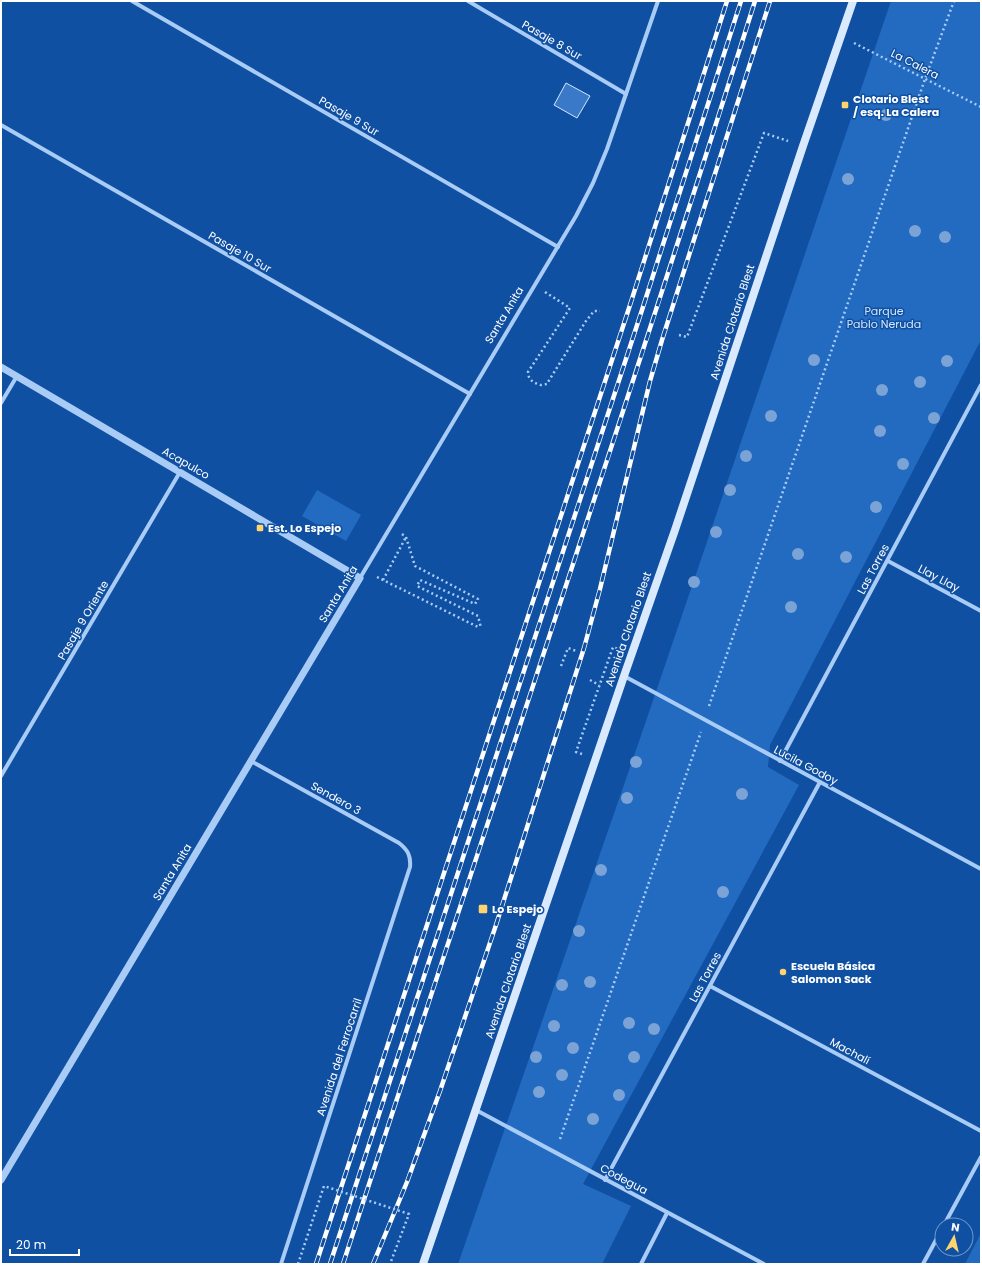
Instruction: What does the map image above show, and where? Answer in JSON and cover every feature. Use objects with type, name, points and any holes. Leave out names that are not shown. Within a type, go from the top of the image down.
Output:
[{"type":"main road","name":"Avenida Clotario Blest","points":[[423,1264],[631,654],[675,530],[853,1]]},
{"type":"street","name":"Pasaje 9 Sur","points":[[132,1],[558,247]]},
{"type":"street","name":"Pasaje 8 Sur","points":[[468,1],[626,94]]},
{"type":"street","name":"Santa Anita","points":[[1,1180],[576,216],[607,149],[658,1]]},
{"type":"street","name":"Pasaje 10 Sur","points":[[1,125],[470,394]]},
{"type":"street","name":"Acapulco","points":[[1,367],[360,578]]},
{"type":"street","points":[[1,403],[17,376]]},
{"type":"street","name":"Las Torres","points":[[780,761],[981,385]]},
{"type":"street","name":"Pasaje 9 Oriente","points":[[1,776],[180,472]]},
{"type":"street","name":"Llay Llay","points":[[888,560],[981,611]]},
{"type":"street","name":"Lucila Godoy","points":[[624,676],[981,869]]},
{"type":"street","name":"Sendero 3","points":[[251,761],[399,844],[405,848],[409,854]]},
{"type":"street","name":"Las Torres","points":[[605,1180],[820,782]]},
{"type":"street","name":"Avenida del Ferrocarril","points":[[281,1264],[410,867],[409,854]]},
{"type":"street","name":"Machalí","points":[[710,986],[981,1131]]},
{"type":"street","name":"Codegua","points":[[476,1110],[764,1264]]},
{"type":"street","points":[[948,1217],[981,1157]]},
{"type":"street","points":[[641,1264],[668,1213]]},
{"type":"street","points":[[923,1264],[934,1244]]},
{"type":"path","points":[[556,1153],[925,79],[954,1]]},
{"type":"path","name":"La Calera","points":[[841,36],[981,107]]},
{"type":"path","points":[[679,335],[687,338],[764,133],[803,146]]},
{"type":"path","points":[[534,286],[570,308],[528,372],[529,378],[540,386],[548,382],[586,321],[594,311],[600,311]]},
{"type":"path","points":[[390,584],[481,628],[478,616],[417,586],[420,580],[475,604],[478,599],[415,566],[406,537],[391,527]]},
{"type":"path","points":[[384,580],[406,537]]},
{"type":"path","points":[[595,760],[576,752],[613,647],[631,654]]},
{"type":"path","points":[[561,666],[568,648],[576,651]]},
{"type":"path","points":[[590,680],[599,685]]},
{"type":"path","points":[[298,1264],[324,1186],[408,1214],[390,1264]]},
{"type":"green space","name":"Parque Pablo Neruda","points":[[891,1],[981,1],[981,340],[770,745],[768,767],[799,785],[583,1184],[631,1206],[602,1264],[458,1264],[645,724]]},
{"type":"green space","points":[[317,490],[361,515],[346,541],[302,516]]},
{"type":"green space","points":[[981,1233],[981,1264],[965,1264],[969,1257],[974,1257],[974,1247]]},
{"type":"building","points":[[566,83],[590,96],[577,118],[554,105]]},
{"type":"railway","points":[[316,1264],[630,305],[727,1]]},
{"type":"railway","points":[[330,1264],[642,310],[741,1]]},
{"type":"railway","points":[[343,1264],[602,475],[755,1]]},
{"type":"railway","points":[[373,1264],[407,1182],[440,1091],[496,925],[584,648],[600,589],[650,381],[770,1]]},
{"type":"place","name":"Clotario Blest / esq. La Calera","points":[[845,105]]},
{"type":"place","name":"Est. Lo Espejo","points":[[260,528]]},
{"type":"place","name":"Lo Espejo","points":[[483,909]]},
{"type":"place","name":"Escuela Básica Salomon Sack","points":[[783,972]]}]
